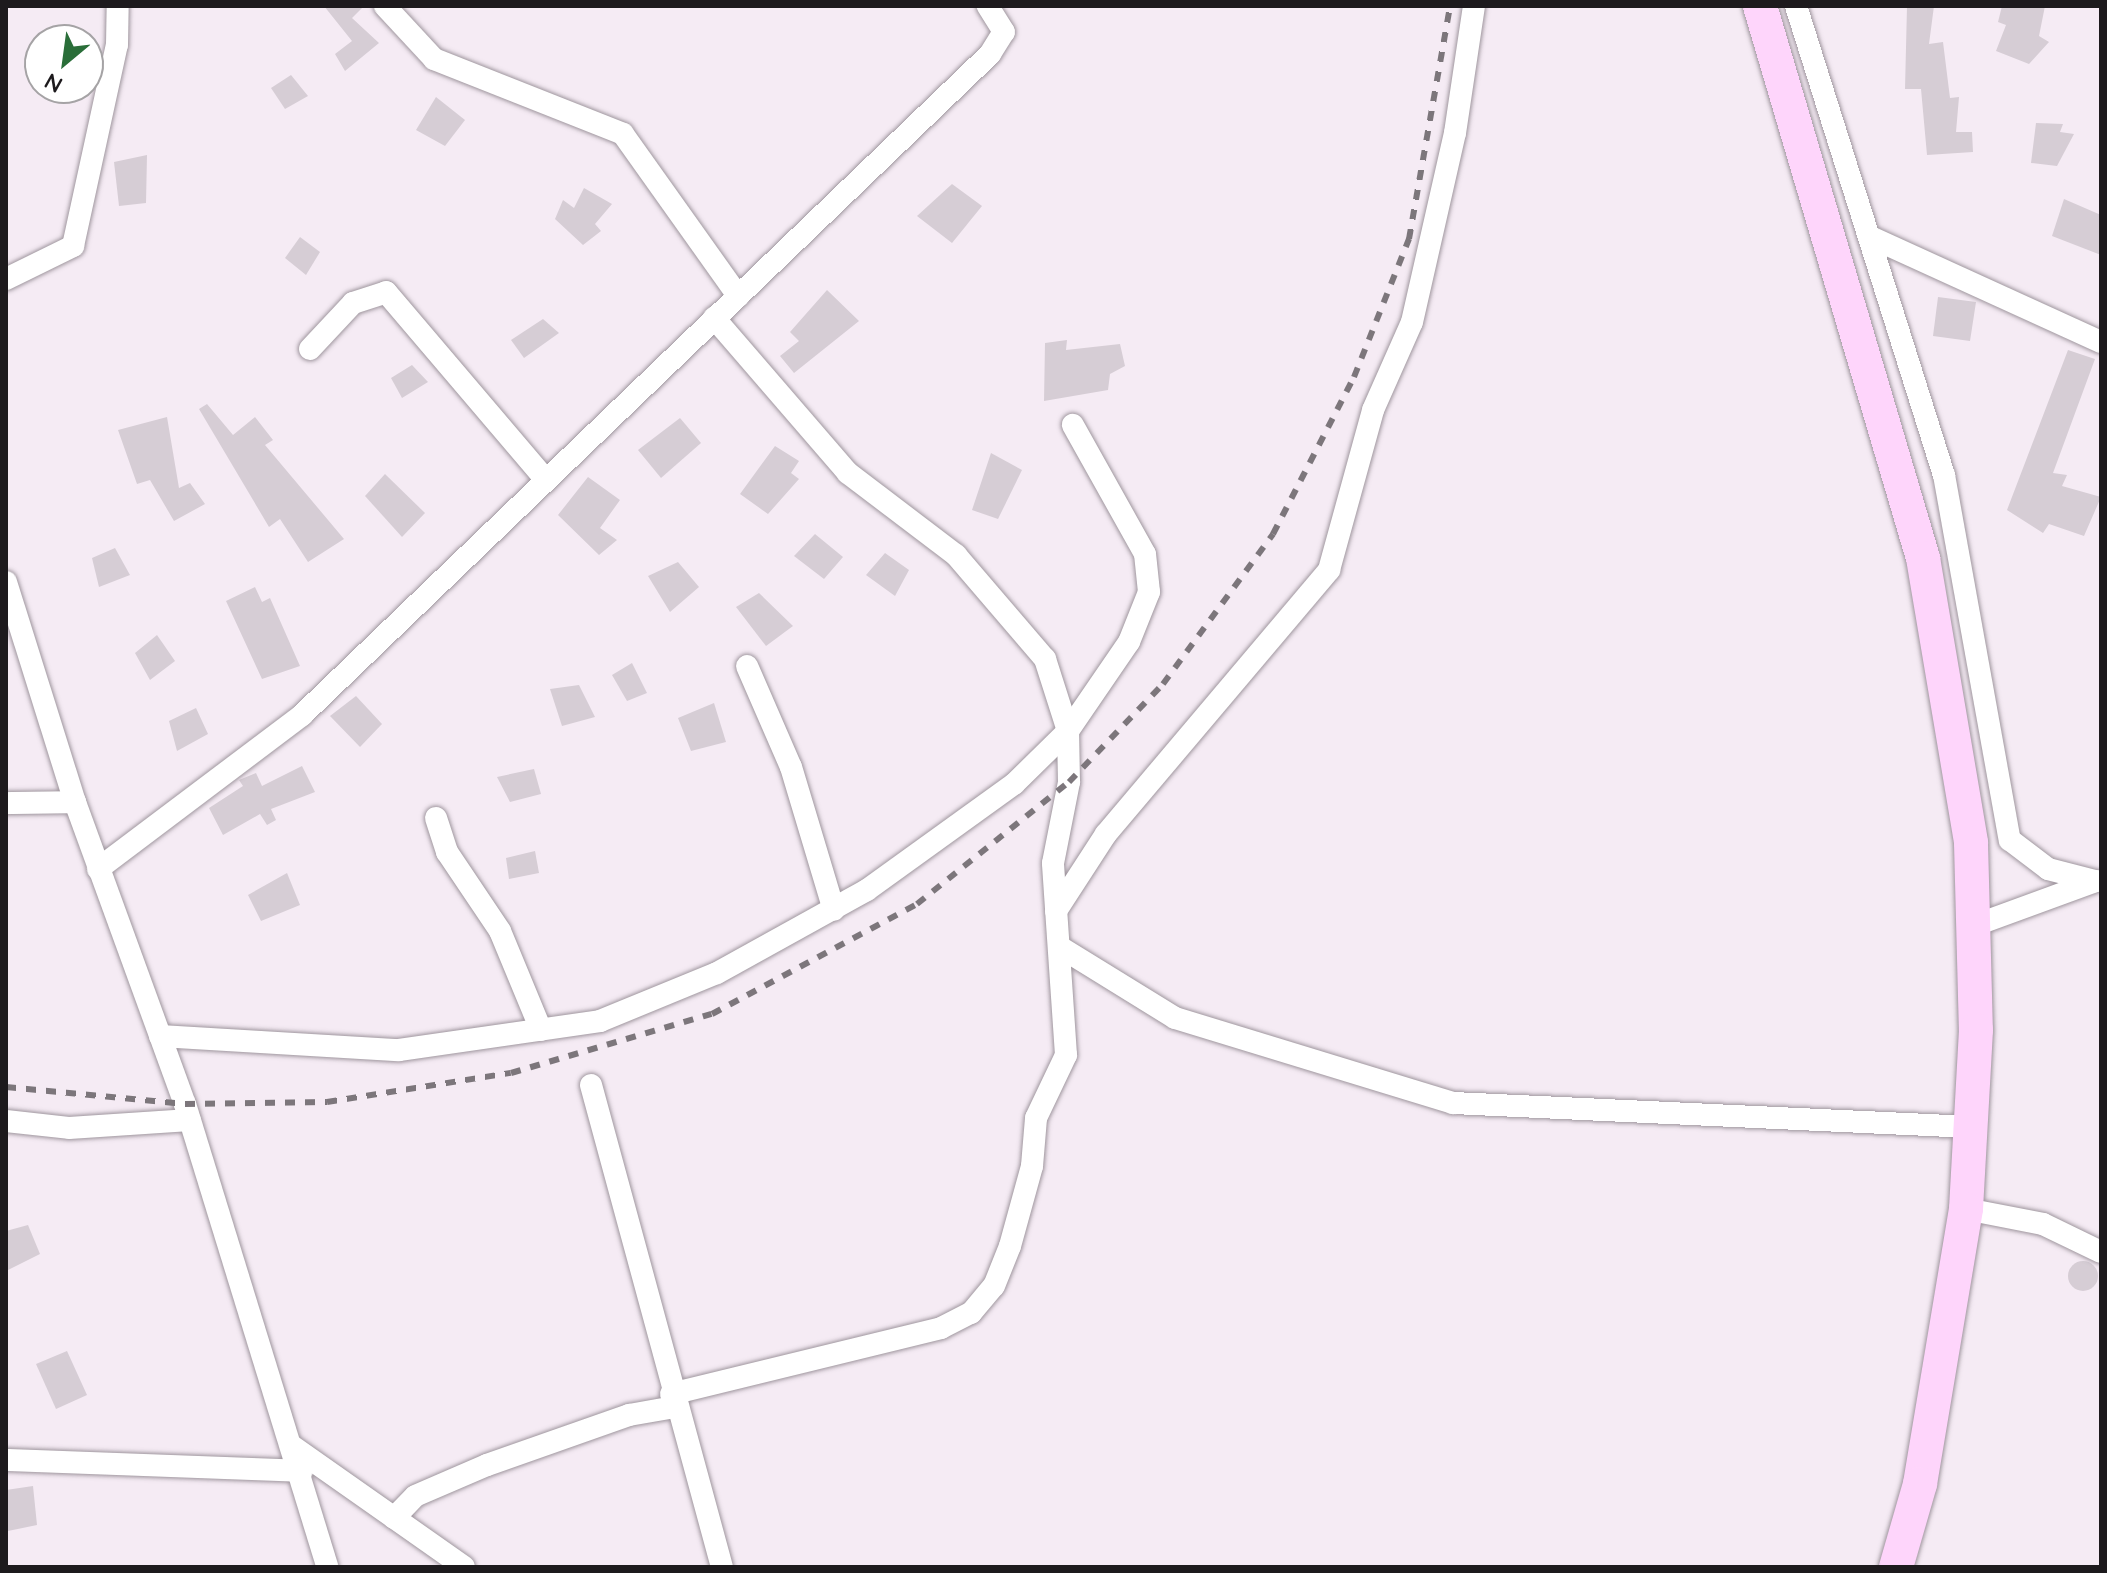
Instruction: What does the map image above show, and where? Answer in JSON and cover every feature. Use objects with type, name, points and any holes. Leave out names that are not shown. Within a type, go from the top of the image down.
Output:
[{"type":"main road","points":[[1760,6],[1923,558],[1960,750],[1973,926],[1972,1127],[1966,1209],[1920,1484],[1896,1567]]},
{"type":"street","points":[[6,279],[73,246],[117,45],[118,6]]},
{"type":"street","points":[[385,6],[434,59],[623,134],[738,296]]},
{"type":"street","points":[[98,869],[302,715],[997,47],[1004,32],[988,6]]},
{"type":"street","points":[[1056,912],[1106,834],[1329,570],[1373,410],[1412,322],[1455,133],[1474,6]]},
{"type":"street","points":[[1796,6],[1875,239],[1944,475],[2010,840],[2048,869],[2098,880]]},
{"type":"street","points":[[1875,239],[2101,342]]},
{"type":"street","points":[[310,349],[353,303],[386,292],[546,480]]},
{"type":"street","points":[[394,1518],[415,1496],[487,1465],[673,1400],[941,1328],[971,1313],[994,1286],[1010,1246],[1032,1166],[1036,1118],[1063,1071],[1054,843],[1069,782],[1068,731],[1045,659],[1021,625],[947,547],[848,473],[714,318]]},
{"type":"street","points":[[160,1036],[399,1050],[600,1021],[660,999],[834,910],[971,817],[1068,731],[1129,642],[1149,578],[1125,506],[1073,425]]},
{"type":"street","points":[[6,582],[75,802],[190,1120],[302,1471],[327,1567]]},
{"type":"street","points":[[747,666],[791,767],[834,910]]},
{"type":"street","points":[[6,803],[75,802]]},
{"type":"street","points":[[436,818],[447,852],[500,931],[541,1030]]},
{"type":"street","points":[[1973,926],[2098,880]]},
{"type":"street","points":[[1060,947],[1175,1018],[1453,1103],[1972,1127]]},
{"type":"street","points":[[591,1085],[673,1400],[722,1567]]},
{"type":"street","points":[[6,1121],[69,1128],[190,1120]]},
{"type":"street","points":[[1966,1209],[2027,1219],[2101,1252]]},
{"type":"street","points":[[292,1446],[464,1567]]},
{"type":"street","points":[[6,1460],[302,1471]]},
{"type":"building","points":[[324,6],[364,6],[352,18],[379,43],[345,71],[335,54],[352,41]]},
{"type":"building","points":[[1907,6],[1934,6],[1929,44],[1943,42],[1950,98],[1959,97],[1956,132],[1972,132],[1973,152],[1927,155],[1921,89],[1905,89]]},
{"type":"building","points":[[2002,6],[2045,6],[2039,36],[2049,42],[2029,64],[1996,51],[2006,25],[1998,22]]},
{"type":"building","points":[[291,75],[308,96],[285,109],[271,88]]},
{"type":"building","points":[[436,97],[465,120],[445,146],[416,130]]},
{"type":"building","points":[[2036,123],[2063,124],[2060,132],[2074,134],[2057,166],[2031,163]]},
{"type":"building","points":[[147,155],[146,203],[119,206],[114,162]]},
{"type":"building","points":[[952,184],[982,206],[952,243],[917,216]]},
{"type":"building","points":[[584,188],[612,204],[595,224],[601,231],[583,245],[555,219],[563,200],[574,208]]},
{"type":"building","points":[[2064,199],[2101,215],[2101,255],[2052,236]]},
{"type":"building","points":[[300,237],[320,252],[306,275],[285,258]]},
{"type":"building","points":[[827,290],[859,321],[794,373],[780,356],[799,341],[790,332]]},
{"type":"building","points":[[1938,297],[1976,302],[1970,341],[1933,336]]},
{"type":"building","points":[[543,319],[559,333],[524,358],[511,340]]},
{"type":"building","points":[[1067,340],[1066,350],[1120,344],[1125,366],[1110,374],[1108,390],[1044,401],[1045,343]]},
{"type":"building","points":[[2068,350],[2095,359],[2053,473],[2067,475],[2062,486],[2101,497],[2084,536],[2049,524],[2043,533],[2007,510]]},
{"type":"building","points":[[412,365],[428,382],[402,398],[391,378]]},
{"type":"building","points":[[207,404],[233,435],[255,417],[273,440],[265,445],[344,539],[308,562],[280,519],[269,527],[199,409]]},
{"type":"building","points":[[167,417],[179,488],[190,483],[205,504],[174,521],[150,480],[137,484],[118,430]]},
{"type":"building","points":[[680,418],[701,443],[661,478],[638,450]]},
{"type":"building","points":[[775,446],[799,461],[791,473],[799,479],[768,514],[740,494]]},
{"type":"building","points":[[991,453],[1022,470],[998,519],[972,510]]},
{"type":"building","points":[[385,474],[425,513],[402,537],[365,496]]},
{"type":"building","points":[[588,477],[620,500],[600,528],[617,540],[599,555],[558,515]]},
{"type":"building","points":[[815,534],[843,557],[824,579],[794,556]]},
{"type":"building","points":[[115,548],[130,575],[99,587],[92,558]]},
{"type":"building","points":[[885,553],[909,570],[895,596],[866,575]]},
{"type":"building","points":[[678,562],[699,587],[670,612],[648,576]]},
{"type":"building","points":[[255,587],[262,602],[270,598],[300,666],[262,679],[226,601]]},
{"type":"building","points":[[759,593],[793,626],[766,646],[736,607]]},
{"type":"building","points":[[157,635],[175,661],[150,680],[135,653]]},
{"type":"building","points":[[632,663],[647,693],[627,701],[612,675]]},
{"type":"building","points":[[579,685],[595,717],[562,726],[550,689]]},
{"type":"building","points":[[356,696],[382,724],[360,747],[330,716]]},
{"type":"building","points":[[714,703],[726,742],[691,751],[678,718]]},
{"type":"building","points":[[196,708],[208,734],[177,751],[169,721]]},
{"type":"building","points":[[302,766],[315,792],[271,809],[276,820],[267,825],[260,814],[223,835],[209,808],[243,786],[239,780],[256,773],[262,786]]},
{"type":"building","points":[[534,769],[541,794],[510,802],[497,777]]},
{"type":"building","points":[[535,851],[539,873],[509,879],[506,858]]},
{"type":"building","points":[[287,873],[300,905],[261,921],[248,895]]},
{"type":"building","points":[[28,1225],[40,1254],[6,1271],[6,1231]]},
{"type":"building","points":[[2083,1261],[2093,1266],[2098,1276],[2093,1286],[2083,1291],[2073,1286],[2068,1276],[2073,1266]]},
{"type":"building","points":[[67,1351],[87,1395],[56,1409],[36,1364]]},
{"type":"building","points":[[33,1486],[37,1525],[8,1531],[6,1490]]},
{"type":"railway","points":[[6,1087],[185,1104],[327,1102],[511,1073],[712,1014],[917,904],[1069,782],[1163,684],[1273,534],[1354,377],[1409,239],[1450,6]]}]
